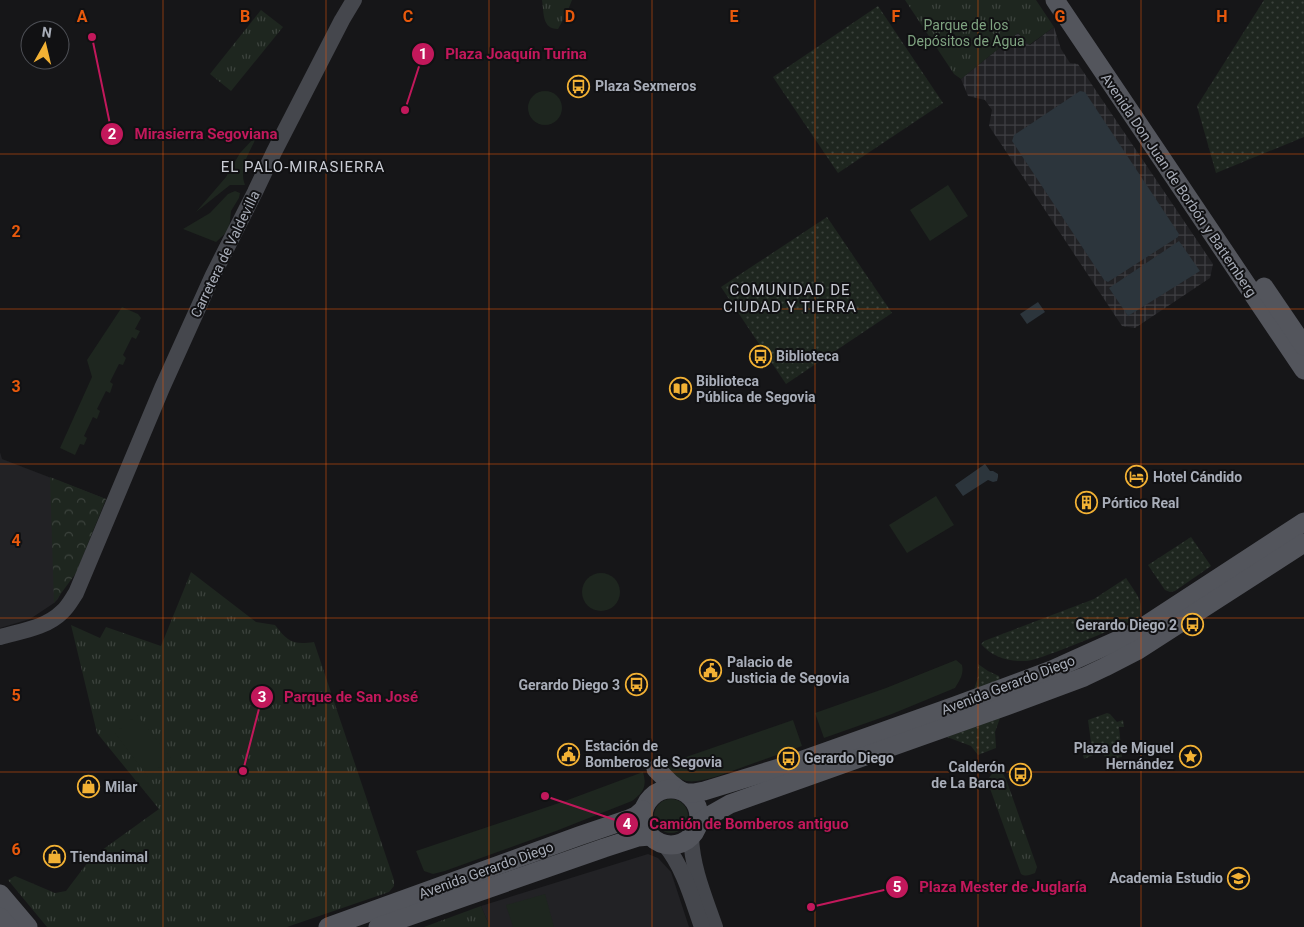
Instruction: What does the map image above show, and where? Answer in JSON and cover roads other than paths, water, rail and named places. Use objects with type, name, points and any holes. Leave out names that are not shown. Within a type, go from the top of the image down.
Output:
[{"type":"main road","name":"Avenida Don Juan de Borbón y Battemberg","points":[[1055,0],[1304,370]]},
{"type":"main road","name":"Avenida Don Juan de Borbón y Battemberg","points":[[1070,0],[1304,346]]},
{"type":"main road","name":"Avenida Gerardo Diego","points":[[683,791],[694,793],[719,787],[789,765],[1052,670],[1134,633],[1304,522]]},
{"type":"main road","name":"Avenida Gerardo Diego","points":[[378,927],[638,837],[679,844],[707,816],[730,804],[1084,677],[1152,641],[1304,543]]},
{"type":"main road","points":[[658,840],[644,826],[642,818],[654,783],[656,769],[670,783],[694,801],[699,817],[695,830]]},
{"type":"main road","name":"Avenida Gerardo Diego","points":[[328,927],[629,819],[636,816],[647,804]]},
{"type":"main road","points":[[0,894],[28,927]]},
{"type":"main road","points":[[0,917],[9,927]]},
{"type":"street","name":"Carretera de Valdevilla","points":[[0,637],[38,626],[56,617],[69,604],[80,586],[162,388],[220,260],[337,29],[354,0]]},
{"type":"street","points":[[695,830],[693,856],[696,871],[715,927]]},
{"type":"street","points":[[658,840],[676,860],[702,927]]},
{"type":"place","name":"Mirasierra Segoviana","points":[[92,37]]},
{"type":"place","name":"Plaza Sexmeros","points":[[579,86]]},
{"type":"place","name":"Plaza Joaquín Turina","points":[[405,110]]},
{"type":"place","name":"Biblioteca","points":[[760,356]]},
{"type":"place","name":"Biblioteca Pública de Segovia","points":[[680,389]]},
{"type":"place","name":"Hotel Cándido","points":[[1137,477]]},
{"type":"place","name":"Pórtico Real","points":[[1086,503]]},
{"type":"place","name":"Gerardo Diego 2","points":[[1193,625]]},
{"type":"place","name":"Palacio de Justicia de Segovia","points":[[711,670]]},
{"type":"place","name":"Gerardo Diego 3","points":[[636,685]]},
{"type":"place","name":"Estación de Bomberos de Segovia","points":[[569,754]]},
{"type":"place","name":"Plaza de Miguel Hernández","points":[[1190,756]]},
{"type":"place","name":"Gerardo Diego","points":[[788,758]]},
{"type":"place","name":"Parque de San José","points":[[243,771]]},
{"type":"place","name":"Calderón de La Barca","points":[[1021,775]]},
{"type":"place","name":"Milar","points":[[89,787]]},
{"type":"place","name":"Camión de Bomberos antiguo","points":[[545,796]]},
{"type":"place","name":"Tiendanimal","points":[[54,857]]},
{"type":"place","name":"Academia Estudio","points":[[1239,878]]},
{"type":"place","name":"Plaza Mester de Juglaría","points":[[811,907]]},
{"type":"district","name":"EL PALO-MIRASIERRA","points":[[303,167]]},
{"type":"district","name":"COMUNIDAD DE CIUDAD Y TIERRA","points":[[790,298]]},
{"type":"park label","name":"Parque de los Depósitos de Agua","points":[[966,33]]}]
